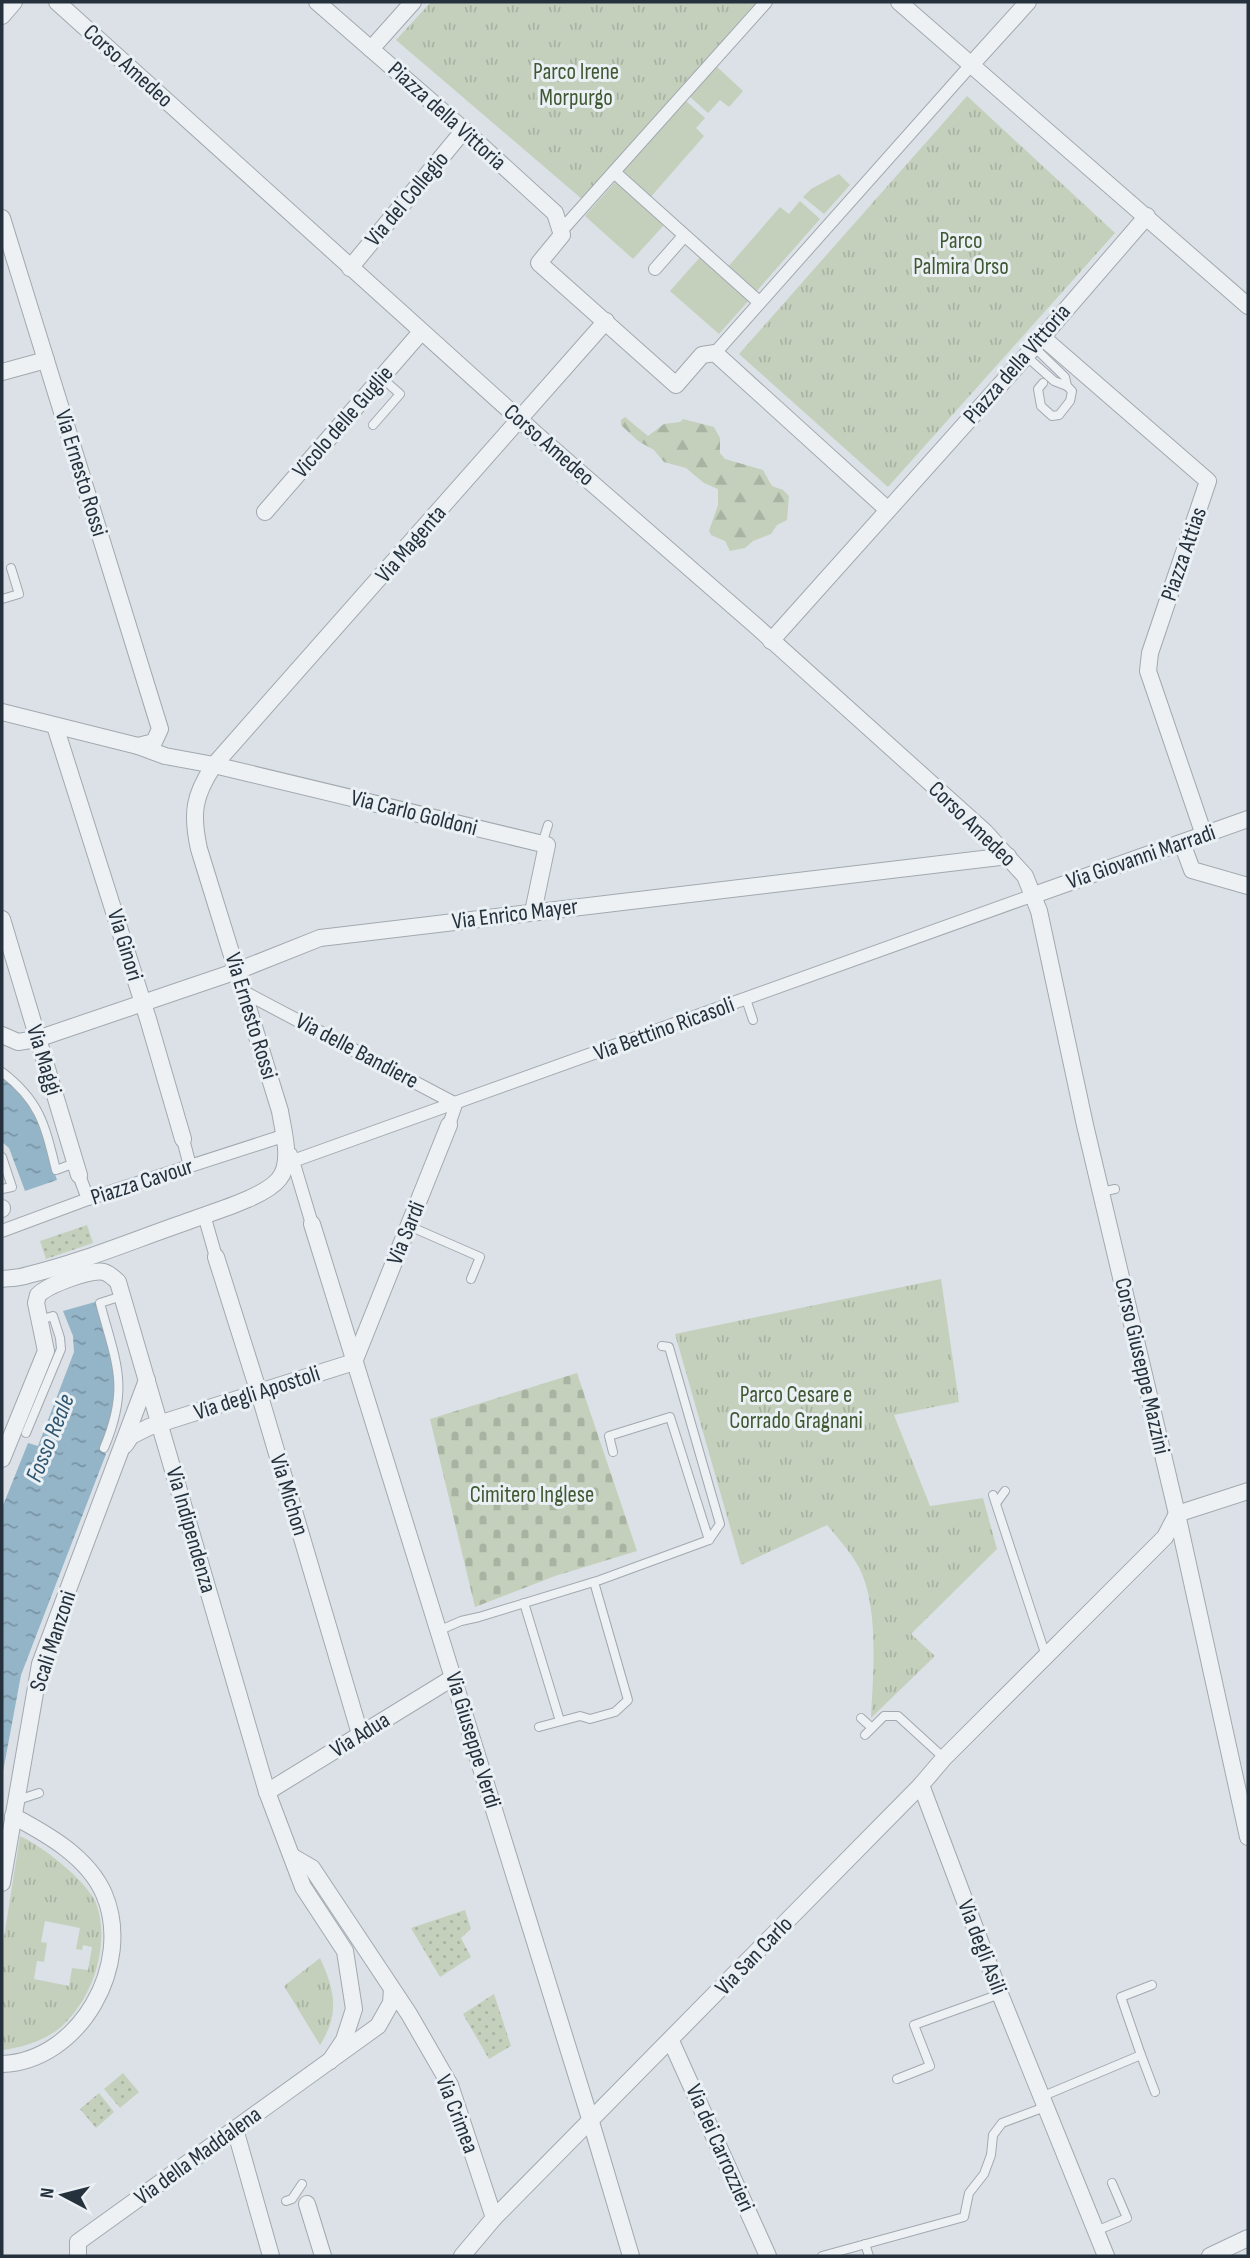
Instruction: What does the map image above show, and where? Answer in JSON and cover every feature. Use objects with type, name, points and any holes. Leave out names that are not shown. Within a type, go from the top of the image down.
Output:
[{"type":"street","points":[[2,16],[15,2]]},
{"type":"street","name":"Corso Amedeo","points":[[57,2],[421,332],[985,832],[1025,876],[1034,895]]},
{"type":"street","points":[[317,2],[371,49]]},
{"type":"street","name":"Piazza della Vittoria","points":[[413,2],[371,49],[555,213],[561,231]]},
{"type":"street","points":[[766,2],[561,231],[562,235],[539,262],[676,385],[702,355],[715,353],[1028,2]]},
{"type":"street","points":[[899,2],[1248,306]]},
{"type":"street","name":"Via del Collegio","points":[[350,268],[464,131]]},
{"type":"street","points":[[614,172],[759,302]]},
{"type":"street","name":"Piazza della Vittoria","points":[[771,641],[1034,347],[1147,216]]},
{"type":"street","name":"Via Ernesto Rossi","points":[[2,218],[160,729],[166,746],[187,761]]},
{"type":"street","points":[[655,269],[684,236]]},
{"type":"street","name":"Via Magenta","points":[[214,765],[606,321]]},
{"type":"street","name":"Vicolo delle Guglie","points":[[265,512],[421,332]]},
{"type":"street","name":"Piazza Attias","points":[[1034,347],[1208,481],[1150,653],[1147,671],[1204,835]]},
{"type":"street","points":[[715,353],[888,510]]},
{"type":"street","points":[[2,372],[46,360]]},
{"type":"street","points":[[2,712],[187,761],[214,765]]},
{"type":"street","name":"Via Ginori","points":[[55,726],[143,1003],[190,1166]]},
{"type":"street","points":[[138,746],[155,742],[160,729]]},
{"type":"street","name":"Via Ernesto Rossi","points":[[214,765],[197,796],[193,820],[199,849],[280,1111],[285,1135]]},
{"type":"street","name":"Via Carlo Goldoni","points":[[214,765],[542,844]]},
{"type":"street","name":"Via Giovanni Marradi","points":[[1034,895],[1248,819]]},
{"type":"street","points":[[1182,843],[1192,870],[1248,886]]},
{"type":"street","points":[[533,912],[547,845],[542,844]]},
{"type":"street","name":"Via Enrico Mayer","points":[[37,1039],[237,971],[320,938],[1008,856]]},
{"type":"street","name":"Via Bettino Ricasoli","points":[[293,1161],[1034,895]]},
{"type":"street","name":"Corso Giuseppe Mazzini","points":[[1034,895],[1128,1277],[1248,1837]]},
{"type":"street","name":"Via Maggi","points":[[2,919],[88,1199]]},
{"type":"street","name":"Via delle Bandiere","points":[[242,990],[456,1104]]},
{"type":"street","points":[[2,1035],[18,1042],[37,1039]]},
{"type":"street","name":"Via Sardi","points":[[354,1362],[456,1104]]},
{"type":"street","points":[[285,1135],[312,1224]]},
{"type":"street","points":[[2,1279],[24,1277],[50,1269],[204,1215],[268,1188],[280,1178],[285,1160],[285,1135]]},
{"type":"street","name":"Piazza Cavour","points":[[6,1230],[88,1199],[285,1135]]},
{"type":"street","points":[[2,1208],[6,1230]]},
{"type":"street","points":[[204,1215],[216,1256]]},
{"type":"street","name":"Via Giuseppe Verdi","points":[[312,1224],[631,2256]]},
{"type":"street","name":"Via Michon","points":[[216,1256],[360,1734]]},
{"type":"street","name":"Via Indipendenza","points":[[40,1320],[37,1299],[48,1289],[100,1273],[118,1282],[267,1792],[303,1887],[345,1951],[354,2010],[344,2040],[330,2061]]},
{"type":"street","points":[[2,1459],[46,1351],[40,1320]]},
{"type":"street","name":"Via degli Apostoli","points":[[161,1424],[354,1362]]},
{"type":"street","name":"Scali Manzoni","points":[[2,1883],[40,1664],[147,1380]]},
{"type":"street","points":[[123,1448],[131,1436],[161,1424]]},
{"type":"street","points":[[1177,1514],[1248,1492]]},
{"type":"street","name":"Via San Carlo","points":[[462,2256],[494,2218],[671,2041],[921,1785],[944,1758],[1165,1537],[1177,1514]]},
{"type":"street","name":"Via Adua","points":[[267,1792],[454,1678]]},
{"type":"street","name":"Via degli Asili","points":[[921,1785],[1000,1994],[1106,2256]]},
{"type":"street","points":[[2,2064],[23,2062],[38,2055],[72,2032],[88,2016],[108,1973],[113,1943],[111,1915],[104,1893],[92,1874],[55,1839],[14,1808]]},
{"type":"street","name":"Via Crimea","points":[[293,1857],[312,1868],[409,2014],[450,2085],[494,2218]]},
{"type":"street","name":"Via della Maddalena","points":[[78,2256],[78,2242],[378,2026],[391,2003],[392,1989]]},
{"type":"street","name":"Via dei Carrozzieri","points":[[671,2041],[768,2256]]},
{"type":"street","points":[[235,2129],[271,2256]]},
{"type":"street","points":[[307,2204],[323,2256]]},
{"type":"street","points":[[1210,2256],[1248,2238]]},
{"type":"lane","points":[[1034,347],[1054,381],[1072,391],[1072,396],[1056,416],[1041,406],[1038,389],[1043,383]]},
{"type":"lane","points":[[373,425],[400,394],[382,378]]},
{"type":"lane","points":[[2,599],[19,594],[10,568]]},
{"type":"lane","points":[[542,844],[548,825]]},
{"type":"lane","points":[[746,999],[753,1020]]},
{"type":"lane","points":[[2,1072],[34,1103],[41,1117],[56,1170],[77,1169]]},
{"type":"lane","points":[[2,1157],[12,1186],[2,1189]]},
{"type":"lane","points":[[409,1226],[480,1256],[471,1279]]},
{"type":"lane","points":[[104,1448],[115,1422],[119,1376],[100,1303],[122,1296]]},
{"type":"lane","points":[[26,1433],[61,1349],[53,1316],[40,1320]]},
{"type":"lane","points":[[438,1631],[461,1621],[594,1582],[709,1541],[720,1524],[669,1347],[662,1346]]},
{"type":"lane","points":[[613,1452],[609,1436],[670,1417],[709,1541]]},
{"type":"lane","points":[[1005,1491],[995,1499],[1016,1549],[1046,1656]]},
{"type":"lane","points":[[539,1727],[580,1716],[590,1719],[615,1712],[628,1700],[594,1582]]},
{"type":"lane","points":[[524,1603],[560,1721]]},
{"type":"lane","points":[[865,1735],[884,1716],[898,1716],[944,1758]]},
{"type":"lane","points":[[861,1718],[872,1728]]},
{"type":"lane","points":[[14,1808],[39,1793]]},
{"type":"lane","points":[[1152,1985],[1121,1997],[1155,2092]]},
{"type":"lane","points":[[897,2079],[930,2066],[914,2025],[1000,1994]]},
{"type":"lane","points":[[822,2256],[964,2217],[969,2193],[984,2174],[991,2155],[993,2135],[1002,2123],[1141,2054]]},
{"type":"lane","points":[[1096,2231],[1128,2218],[1112,2183]]},
{"type":"lane","points":[[286,2201],[292,2199],[302,2184]]},
{"type":"lane","points":[[865,2245],[869,2256]]},
{"type":"green space","name":"Parco Irene Morpurgo","points":[[431,2],[760,2],[583,200],[396,40]]},
{"type":"green space","points":[[716,66],[743,91],[729,107],[720,100],[708,113],[689,96]]},
{"type":"green space","name":"Parco Palmira Orso","points":[[967,96],[1115,233],[888,487],[739,354]]},
{"type":"green space","points":[[685,100],[705,118],[696,128],[704,136],[649,199],[620,174]]},
{"type":"green space","points":[[839,174],[850,185],[824,214],[803,197],[811,189]]},
{"type":"green space","points":[[615,182],[664,225],[633,259],[585,216]]},
{"type":"green space","points":[[800,201],[820,219],[755,293],[727,268],[780,207],[789,214]]},
{"type":"green space","points":[[702,255],[750,299],[719,334],[670,291]]},
{"type":"green space","points":[[625,417],[648,436],[664,424],[680,422],[683,419],[714,427],[720,438],[720,453],[725,459],[763,470],[772,486],[783,490],[789,496],[787,520],[777,525],[771,534],[753,541],[745,548],[730,551],[725,541],[711,535],[709,531],[718,505],[718,489],[704,483],[686,468],[664,462],[654,450],[638,441],[621,425],[621,420]]},
{"type":"green space","points":[[87,1225],[93,1243],[46,1259],[40,1241]]},
{"type":"green space","name":"Parco Cesare e Corrado Gragnani","points":[[941,1279],[959,1402],[894,1415],[930,1506],[983,1498],[997,1549],[911,1634],[935,1656],[871,1718],[874,1660],[872,1618],[864,1580],[857,1564],[827,1525],[741,1565],[675,1334]]},
{"type":"green space","name":"Cimitero Inglese","points":[[577,1373],[637,1551],[555,1576],[475,1607],[430,1419]]},
{"type":"green space","points":[[20,1836],[40,1847],[91,1894],[100,1919],[100,1952],[90,1986],[82,2001],[61,2027],[33,2043],[2,2050],[2,1950]],"holes":[[[45,1921],[80,1928],[76,1949],[82,1950],[83,1945],[92,1947],[88,1970],[72,1968],[69,1986],[34,1979],[37,1961],[44,1962],[47,1943],[41,1942]]]},
{"type":"green space","points":[[465,1910],[471,1929],[461,1938],[471,1957],[440,1977],[411,1928]]},
{"type":"green space","points":[[320,1958],[332,1992],[333,2012],[331,2023],[320,2045],[284,1986]]},
{"type":"green space","points":[[494,1994],[511,2046],[489,2059],[463,2014]]},
{"type":"green space","points":[[123,2073],[139,2092],[120,2108],[104,2089]]},
{"type":"green space","points":[[99,2093],[114,2112],[96,2128],[80,2109]]},
{"type":"water","points":[[2,1077],[24,1098],[32,1110],[57,1180],[25,1191],[9,1148],[2,1142]]},
{"type":"water","name":"Fosso Reale","points":[[95,1302],[111,1357],[115,1385],[112,1414],[100,1450],[106,1454],[21,1675],[2,1777],[2,1508],[28,1443],[38,1446],[74,1352],[73,1336],[63,1311]]}]
